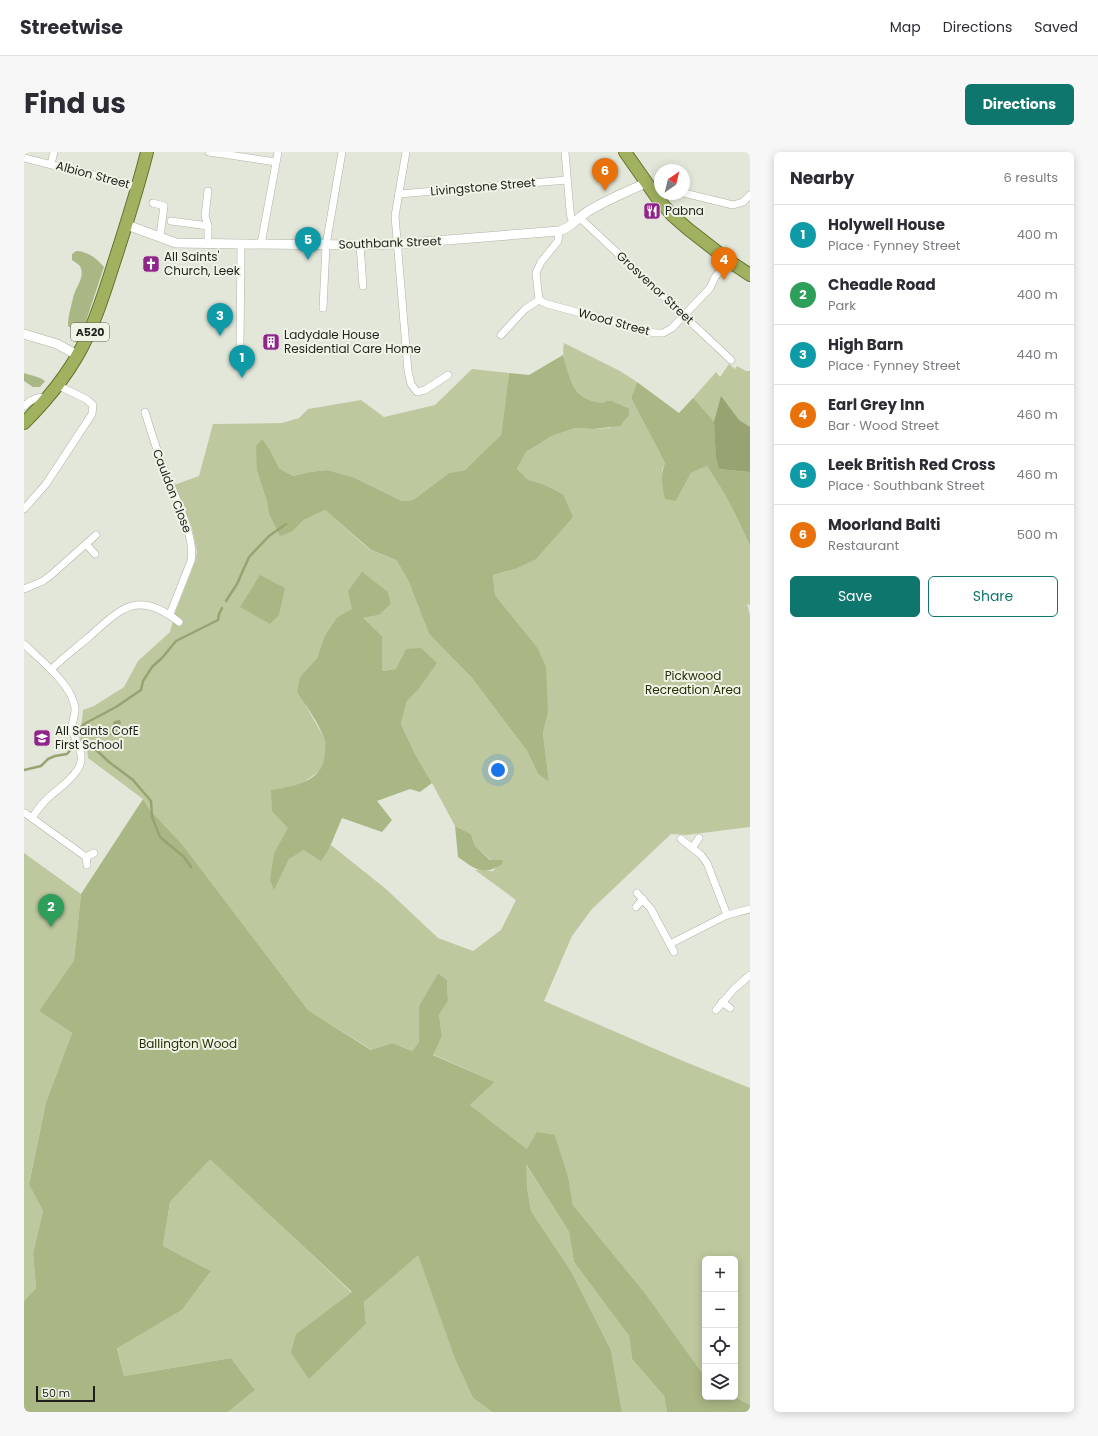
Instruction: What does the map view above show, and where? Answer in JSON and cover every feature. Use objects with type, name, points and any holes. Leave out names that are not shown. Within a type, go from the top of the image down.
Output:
[{"type":"highway","name":"A520","points":[[24,423],[47,399],[87,338],[127,225],[147,152]]},
{"type":"highway","points":[[625,152],[646,183],[654,190]]},
{"type":"highway","points":[[665,200],[688,229],[729,261],[750,275]]},
{"type":"street","points":[[51,164],[54,152]]},
{"type":"street","points":[[209,152],[276,162]]},
{"type":"street","points":[[261,244],[278,152]]},
{"type":"street","points":[[323,308],[326,245],[342,152]]},
{"type":"street","points":[[406,152],[395,216],[408,371],[411,384],[417,392],[425,390],[448,375]]},
{"type":"street","points":[[565,152],[571,218],[577,219]]},
{"type":"street","name":"Albion Street","points":[[24,158],[84,172],[138,187]]},
{"type":"street","name":"Livingstone Street","points":[[399,194],[567,180]]},
{"type":"street","points":[[501,335],[525,309],[539,300],[536,273],[541,262],[558,241],[559,231],[566,230],[577,219],[609,199],[646,183]]},
{"type":"street","points":[[208,191],[205,216],[208,226],[208,243]]},
{"type":"street","points":[[690,194],[733,205],[743,202],[750,195]]},
{"type":"street","points":[[153,204],[164,206],[160,236]]},
{"type":"street","name":"Grosvenor Street","points":[[577,219],[684,315],[731,360]]},
{"type":"street","points":[[171,221],[208,226]]},
{"type":"street","name":"Southbank Street","points":[[127,225],[176,242],[241,244],[397,244],[559,231]]},
{"type":"street","points":[[240,346],[241,244]]},
{"type":"street","points":[[360,245],[363,286]]},
{"type":"street","name":"Wood Street","points":[[539,300],[547,304],[655,333],[668,331],[710,288],[715,277],[729,261]]},
{"type":"street","points":[[24,334],[57,344],[77,355]]},
{"type":"street","points":[[24,508],[46,484],[92,414],[93,405],[86,399],[57,385]]},
{"type":"street","points":[[24,406],[33,399],[39,397],[47,399]]},
{"type":"street","name":"Cauldon Close","points":[[145,412],[155,446],[189,533],[193,553],[170,614]]},
{"type":"street","points":[[24,589],[43,581],[51,575],[96,535]]},
{"type":"street","points":[[86,544],[95,554]]},
{"type":"street","points":[[51,670],[111,617],[125,608],[145,604],[157,607],[170,614],[179,622]]},
{"type":"street","points":[[24,644],[59,677],[70,695],[75,708],[72,730],[82,755],[78,769],[66,784],[44,801],[32,818]]},
{"type":"street","points":[[25,813],[86,857]]},
{"type":"street","points":[[692,848],[699,838]]},
{"type":"street","points":[[681,839],[701,855],[707,863],[727,915]]},
{"type":"street","points":[[86,857],[94,853]]},
{"type":"street","points":[[86,857],[86,865]]},
{"type":"street","points":[[637,893],[652,909],[674,952]]},
{"type":"street","points":[[636,907],[643,900]]},
{"type":"street","points":[[670,944],[727,915],[750,909]]},
{"type":"street","points":[[716,1010],[741,982],[750,975]]},
{"type":"street","points":[[722,1002],[730,1008]]},
{"type":"green space","points":[[76,251],[84,252],[92,256],[104,267],[84,327],[80,330],[75,330],[68,326],[74,294],[80,282],[82,273],[79,265],[72,260],[72,254]]},
{"type":"green space","name":"Pickwood Recreation Area","points":[[564,343],[620,371],[637,382],[631,398],[665,463],[662,470],[663,490],[676,501],[691,473],[707,466],[718,481],[737,514],[750,546],[750,605],[747,604],[750,615],[750,827],[686,835],[671,834],[592,909],[572,936],[544,1001],[750,1088],[750,1405],[738,1399],[738,1256],[702,1256],[702,1373],[645,1293],[573,1205],[568,1176],[555,1135],[527,1149],[470,1105],[495,1082],[432,1054],[442,1036],[439,1015],[448,1001],[447,980],[438,973],[419,1006],[419,1042],[412,1051],[392,1043],[372,1050],[308,1010],[182,844],[150,810],[143,799],[88,758],[87,749],[80,740],[83,710],[94,706],[124,687],[138,661],[170,632],[175,613],[195,562],[197,552],[192,528],[174,485],[199,476],[213,424],[282,423],[299,418],[308,409],[361,400],[384,417],[435,405],[472,369],[509,373],[501,435],[465,470],[449,473],[413,500],[402,501],[353,477],[327,470],[293,476],[279,468],[271,452],[257,471],[267,502],[269,514],[293,531],[304,520],[325,510],[370,550],[396,560],[408,580],[429,634],[472,678],[527,751],[538,774],[549,782],[543,733],[548,713],[537,647],[495,595],[493,575],[515,569],[563,494],[543,484],[527,480],[517,469],[526,452],[552,436],[575,428],[610,428],[625,406],[596,402],[582,395],[576,390],[571,381],[564,356]],"holes":[[[388,592],[391,604],[379,615],[362,618],[382,636],[382,671],[396,669],[417,691],[407,701],[401,724],[415,754],[455,826],[471,834],[475,846],[491,860],[503,860],[493,871],[475,870],[516,900],[501,930],[473,951],[438,938],[386,889],[331,845],[329,849],[304,850],[289,858],[274,889],[274,853],[289,828],[271,790],[294,787],[303,783],[319,771],[325,761],[326,741],[306,706],[300,677],[317,658],[325,635],[337,617]]]},
{"type":"green space","points":[[563,355],[571,381],[580,394],[594,401],[604,403],[607,401],[612,401],[629,409],[629,415],[620,426],[593,429],[575,428],[552,436],[526,452],[517,469],[528,480],[543,484],[563,494],[573,517],[536,559],[515,569],[493,575],[495,595],[537,647],[546,667],[548,713],[543,733],[549,782],[538,774],[527,751],[472,678],[429,634],[408,580],[396,560],[371,550],[325,510],[304,520],[293,531],[280,536],[269,514],[267,502],[257,471],[256,446],[262,439],[279,468],[293,476],[327,470],[353,477],[402,501],[413,500],[449,473],[465,470],[501,435],[509,373],[529,375]]},
{"type":"green space","points":[[729,364],[735,369],[737,366],[746,371],[750,371],[750,472],[719,469],[697,403],[693,398],[716,372],[720,377]]},
{"type":"green space","points":[[24,373],[45,381],[40,387],[33,387],[24,381]]},
{"type":"green space","points":[[637,382],[679,413],[693,398],[714,422],[716,458],[719,469],[750,472],[750,546],[731,505],[707,466],[691,473],[676,501],[665,499],[662,472],[665,463],[631,398]]},
{"type":"green space","points":[[362,572],[388,592],[391,604],[379,615],[363,618],[382,636],[382,671],[396,669],[406,649],[421,648],[437,663],[417,691],[407,701],[401,724],[415,754],[432,783],[420,792],[410,789],[377,801],[392,820],[382,832],[342,818],[329,849],[321,861],[304,850],[289,859],[274,890],[270,880],[274,853],[288,828],[272,811],[271,790],[289,787],[307,781],[320,770],[325,752],[325,741],[322,733],[297,692],[300,677],[317,658],[325,635],[337,617],[352,609],[348,591]]},
{"type":"green space","points":[[260,575],[285,588],[279,615],[270,624],[240,607]]},
{"type":"green space","name":"Ballington Wood","points":[[143,799],[150,810],[182,844],[308,1010],[371,1050],[392,1043],[412,1051],[419,1042],[419,1006],[438,973],[447,980],[448,1001],[439,1015],[442,1036],[433,1055],[495,1082],[470,1105],[527,1149],[537,1132],[555,1135],[568,1176],[573,1205],[645,1293],[702,1373],[702,1400],[738,1400],[738,1399],[750,1405],[750,1412],[667,1412],[664,1396],[632,1359],[629,1336],[574,1262],[569,1232],[526,1164],[527,1187],[531,1211],[571,1271],[611,1350],[622,1412],[492,1412],[473,1398],[455,1359],[418,1255],[364,1302],[366,1324],[309,1379],[291,1353],[296,1334],[352,1292],[210,1159],[170,1202],[163,1246],[211,1271],[182,1310],[117,1348],[124,1376],[231,1358],[255,1390],[228,1412],[24,1412],[24,1301],[36,1288],[33,1253],[43,1211],[29,1184],[46,1102],[72,1033],[39,1011],[74,960],[81,894]]},
{"type":"green space","points":[[455,826],[471,834],[475,846],[490,860],[503,860],[502,864],[490,870],[484,871],[474,868],[458,857]]},
{"type":"green space","points":[[24,853],[81,894],[74,960],[39,1011],[72,1033],[46,1102],[29,1183],[43,1211],[33,1253],[36,1288],[24,1301]]},
{"type":"green space","points":[[210,1158],[352,1293],[296,1334],[309,1378],[366,1324],[364,1302],[418,1254],[455,1359],[473,1398],[492,1412],[228,1412],[255,1390],[231,1358],[124,1376],[117,1347],[182,1310],[211,1271],[163,1246],[170,1202]]},
{"type":"green space","points":[[525,1163],[569,1232],[574,1262],[629,1336],[632,1359],[664,1396],[667,1412],[622,1412],[611,1350],[571,1271],[531,1211]]},
{"type":"shaded area","points":[[721,396],[739,420],[750,427],[750,472],[719,469],[716,458],[714,422]]},
{"type":"shaded area","points":[[120,720],[121,723],[119,731],[112,735],[105,734],[104,731],[111,728],[114,721]]},
{"type":"waterway","points":[[226,601],[237,584],[249,557],[269,536],[286,524]]},
{"type":"waterway","points":[[78,730],[84,724],[116,707],[141,690],[143,681],[152,667],[162,658],[176,641],[218,620],[222,608]]},
{"type":"waterway","points":[[86,746],[91,745],[109,762],[133,780],[151,801],[152,817],[160,837],[184,857],[191,867]]},
{"type":"waterway","points":[[24,770],[41,766],[48,759],[67,754],[72,748]]},
{"type":"place","name":"Moorland Balti","points":[[605,191]]},
{"type":"place","name":"Pabna","points":[[652,211]]},
{"type":"place","name":"Leek British Red Cross","points":[[308,260]]},
{"type":"place","name":"All Saints' Church, Leek","points":[[151,264]]},
{"type":"place","name":"Earl Grey Inn","points":[[724,280]]},
{"type":"place","name":"High Barn","points":[[220,336]]},
{"type":"place","name":"Ladydale House Residential Care Home","points":[[271,342]]},
{"type":"place","name":"Holywell House","points":[[242,378]]},
{"type":"place","name":"All Saints CofE First School","points":[[42,738]]},
{"type":"place","name":"Cheadle Road","points":[[51,927]]}]
